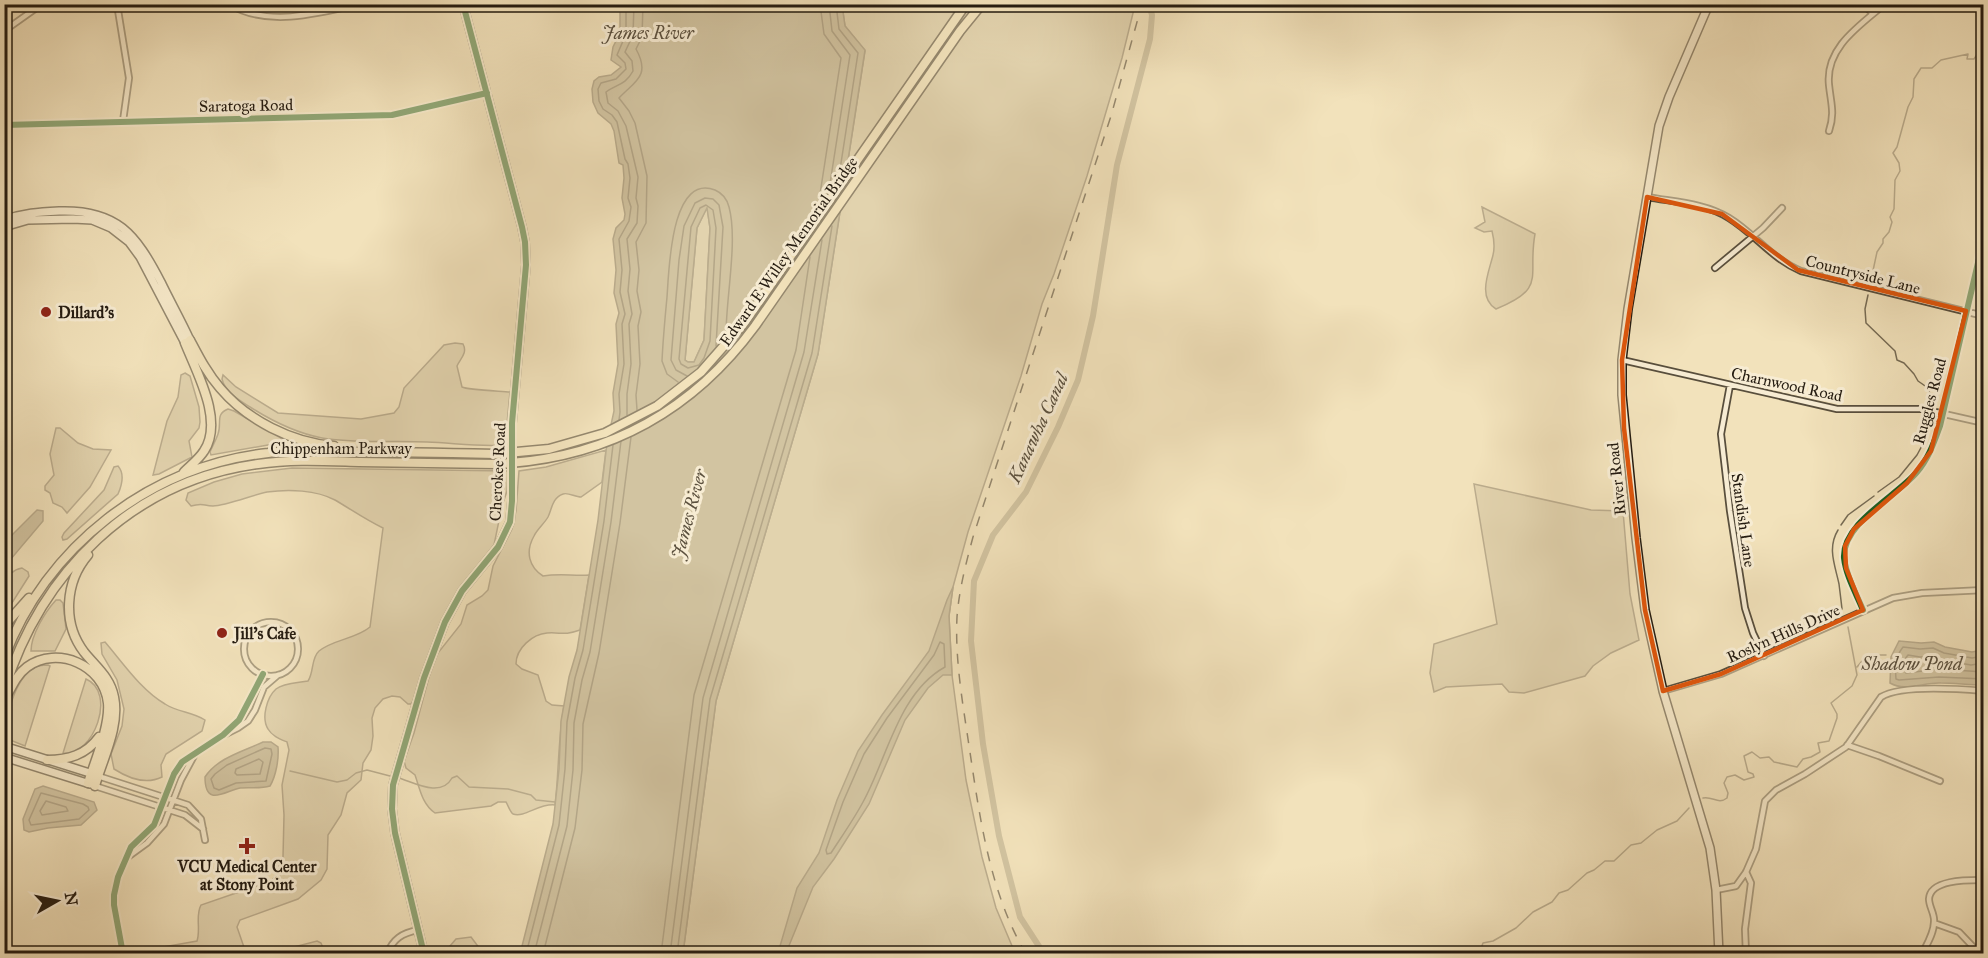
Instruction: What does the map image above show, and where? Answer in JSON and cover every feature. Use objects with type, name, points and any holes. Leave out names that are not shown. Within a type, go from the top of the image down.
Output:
[{"type":"highway","name":"Edward E Willey Memorial Bridge","points":[[496,454],[530,452],[558,447],[614,429],[663,402],[701,372],[744,323],[966,4]]},
{"type":"highway","name":"Edward E Willey Memorial Bridge","points":[[496,464],[549,459],[614,440],[666,412],[711,378],[750,333],[960,31],[982,4]]},
{"type":"highway","points":[[187,341],[220,388],[242,409],[264,424],[313,443],[406,452]]},
{"type":"highway","points":[[181,474],[205,450],[212,424],[187,341]]},
{"type":"highway","name":"Chippenham Parkway","points":[[4,658],[31,604],[59,564],[108,517],[140,495],[181,474],[231,459],[269,452],[496,454]]},
{"type":"highway","name":"Chippenham Parkway","points":[[4,691],[21,644],[44,601],[74,563],[117,523],[156,498],[191,482],[256,464],[306,461],[496,464]]},
{"type":"highway","points":[[94,775],[114,724],[116,712],[114,696],[104,673],[77,641],[70,623],[69,604],[72,584],[79,567],[117,523]]},
{"type":"highway","points":[[4,626],[59,564]]},
{"type":"highway","points":[[4,702],[13,682],[30,665],[46,659],[70,659],[88,668],[104,688],[108,703],[92,785]]},
{"type":"highway","points":[[47,760],[61,760],[81,754],[94,743],[104,729]]},
{"type":"street","points":[[4,31],[42,4]]},
{"type":"street","points":[[117,4],[129,78],[123,121]]},
{"type":"street","points":[[229,4],[240,11],[272,18],[314,14],[360,4]]},
{"type":"street","name":"Cherokee Road","points":[[424,954],[393,822],[391,800],[394,777],[424,678],[445,622],[462,591],[502,541],[508,528],[512,508],[512,423],[526,249],[463,4]]},
{"type":"street","name":"River Road","points":[[1709,4],[1663,112],[1647,197],[1622,360],[1622,395],[1645,610],[1664,691],[1706,832],[1716,890],[1719,954]]},
{"type":"street","points":[[1863,4],[1873,14]]},
{"type":"street","points":[[1829,131],[1833,119],[1829,78],[1832,59],[1844,40],[1885,4]]},
{"type":"street","name":"Saratoga Road","points":[[4,125],[392,115],[487,93]]},
{"type":"street","name":"Countryside Lane","points":[[1647,197],[1716,211],[1737,223],[1781,261],[1801,271],[1983,316]]},
{"type":"street","points":[[1715,268],[1782,208]]},
{"type":"street","points":[[4,220],[30,212],[72,211],[95,214],[116,223],[130,234],[145,252],[187,341]]},
{"type":"street","points":[[4,227],[28,220],[73,219],[92,220],[111,228],[129,242],[140,257],[187,341]]},
{"type":"street","name":"Ruggles Road","points":[[1863,610],[1846,568],[1845,550],[1850,534],[1919,470],[1933,445],[1943,414],[1983,237]]},
{"type":"street","name":"Charnwood Road","points":[[1622,360],[1837,409],[1907,407],[1983,423]]},
{"type":"street","name":"Standish Lane","points":[[1730,385],[1721,434],[1726,480],[1745,608],[1764,656]]},
{"type":"street","name":"Roslyn Hills Drive","points":[[1664,691],[1720,674],[1863,610],[1903,595],[1983,590]]},
{"type":"street","points":[[123,954],[114,895],[118,878],[131,847],[154,825],[177,769],[187,757],[248,721],[264,687],[289,670],[294,663],[298,646],[296,638],[285,625],[268,622],[250,632],[244,650],[248,663],[253,668],[263,674],[279,675]]},
{"type":"street","points":[[223,735],[242,716],[263,674]]},
{"type":"street","points":[[1716,890],[1736,886],[1746,872],[1757,846],[1765,801],[1776,790],[1825,762],[1847,745],[1873,706],[1884,694],[1939,689],[1983,691]]},
{"type":"street","points":[[1847,745],[1940,781]]},
{"type":"street","points":[[4,746],[174,799],[194,809],[201,819],[205,840]]},
{"type":"street","points":[[125,859],[160,830],[195,754]]},
{"type":"street","points":[[4,757],[162,807],[189,817],[202,829]]},
{"type":"street","points":[[1746,872],[1751,883],[1745,929],[1746,954]]},
{"type":"street","points":[[1922,954],[1934,923],[1929,900],[1930,894],[1936,887],[1957,882],[1983,880]]},
{"type":"street","points":[[1934,923],[1959,932],[1980,954]]},
{"type":"street","points":[[387,954],[393,941],[398,937],[418,930]]},
{"type":"highlighted area","points":[[1647,197],[1722,214],[1798,270],[1966,311],[1931,451],[1907,483],[1854,529],[1845,546],[1846,568],[1863,610],[1721,674],[1663,691],[1645,610],[1624,428],[1622,360]]},
{"type":"shaded area","points":[[842,5],[1135,5],[1122,58],[1087,176],[1042,304],[1021,376],[968,532],[953,587],[949,616],[952,675],[966,780],[982,857],[996,908],[1015,953],[683,954],[716,701],[818,354],[865,51],[845,26]]},
{"type":"shaded area","points":[[707,207],[710,228],[704,340],[694,362],[688,362],[685,360],[697,228]]},
{"type":"shaded area","points":[[1482,207],[1535,234],[1532,280],[1529,287],[1512,302],[1496,309],[1490,304],[1486,291],[1487,276],[1494,249],[1492,231],[1484,232],[1475,228],[1485,222]]},
{"type":"shaded area","points":[[463,344],[464,347],[464,353],[457,366],[462,387],[510,392],[505,445],[348,441],[312,436],[284,426],[250,407],[229,392],[222,379],[223,375],[236,387],[278,413],[361,419],[394,413],[399,407],[404,388],[444,345]]},
{"type":"shaded area","points":[[185,373],[190,376],[199,407],[199,428],[189,441],[192,457],[153,475],[167,421],[178,397],[181,375]]},
{"type":"shaded area","points":[[228,409],[281,440],[279,443],[211,455],[210,452],[219,430],[220,416]]},
{"type":"shaded area","points":[[56,428],[60,428],[78,443],[93,449],[111,450],[90,487],[67,513],[62,507],[53,503],[50,493],[45,490],[45,486],[54,475],[50,454]]},
{"type":"shaded area","points":[[606,450],[602,482],[581,497],[565,494],[559,496],[548,517],[535,533],[529,553],[534,568],[543,576],[589,575],[580,630],[536,636],[522,647],[516,664],[538,675],[546,701],[552,705],[564,706],[555,805],[543,806],[518,815],[512,813],[506,802],[435,813],[424,801],[415,775],[406,768],[404,761],[434,658],[461,624],[467,605],[488,590],[493,566],[512,529],[516,511],[519,471],[546,467]]},
{"type":"shaded area","points":[[118,466],[122,483],[118,494],[63,540],[64,533],[104,490],[114,467]]},
{"type":"shaded area","points":[[292,468],[508,471],[507,491],[494,545],[461,587],[446,612],[413,701],[408,704],[400,697],[392,696],[383,699],[375,708],[372,718],[371,750],[363,763],[361,780],[347,793],[341,815],[328,835],[327,869],[321,880],[298,899],[240,920],[237,927],[246,953],[132,953],[130,947],[141,951],[197,941],[198,914],[201,905],[271,881],[277,875],[283,857],[282,785],[289,750],[287,742],[276,737],[268,729],[265,714],[268,702],[279,687],[308,681],[319,651],[370,627],[383,528],[335,500],[311,492],[267,492],[213,506],[201,504],[191,506],[186,500],[188,493],[214,482],[242,474]]},
{"type":"shaded area","points":[[1474,484],[1591,510],[1623,511],[1630,594],[1639,640],[1611,653],[1593,666],[1585,676],[1524,693],[1509,692],[1502,684],[1446,687],[1434,692],[1430,673],[1434,644],[1497,624]]},
{"type":"shaded area","points":[[22,568],[28,572],[29,576],[5,614],[4,593],[7,580],[15,570]]},
{"type":"shaded area","points":[[56,600],[63,603],[66,629],[55,651],[31,651],[39,624]]},
{"type":"shaded area","points":[[105,642],[133,676],[156,698],[170,707],[205,720],[202,731],[166,754],[161,765],[162,777],[150,780],[137,779],[114,769],[111,754],[122,726],[124,709],[117,680],[102,654],[101,643]]},
{"type":"shaded area","points":[[50,666],[25,746],[5,738],[12,699],[21,680],[36,667]]},
{"type":"shaded area","points":[[86,679],[95,686],[100,697],[101,709],[98,722],[84,745],[74,752],[63,753]]},
{"type":"shaded area","points":[[471,937],[483,953],[444,953],[456,939]]},
{"type":"shaded area","points":[[317,941],[321,943],[325,953],[271,953]]},
{"type":"water","name":"James River","points":[[620,5],[842,5],[845,26],[865,50],[818,354],[716,701],[683,953],[520,954],[553,824],[561,721],[569,677],[577,650],[598,520],[607,443],[614,411],[613,393],[618,364],[616,324],[619,313],[614,293],[616,270],[613,239],[616,228],[624,220],[622,198],[624,178],[614,131],[611,124],[598,113],[593,102],[592,89],[594,81],[599,77],[611,75],[621,67],[611,60],[613,47],[620,33]],"holes":[[[707,208],[710,228],[704,340],[694,362],[688,362],[685,360],[697,228]]]},
{"type":"water","points":[[37,510],[43,511],[43,521],[5,566],[5,542]]},
{"type":"water","points":[[953,587],[949,616],[952,675],[943,675],[928,688],[905,720],[869,804],[813,887],[786,953],[778,953],[797,888],[819,853],[837,800],[858,751],[929,651]]},
{"type":"water","name":"Shadow Pond","points":[[1899,641],[1934,642],[1945,647],[1972,652],[1983,650],[1983,685],[1935,683],[1902,687],[1890,683],[1891,657]]},
{"type":"water","points":[[263,742],[271,742],[278,747],[277,767],[270,786],[240,788],[217,795],[208,792],[205,777],[210,770],[231,756]]},
{"type":"water","points":[[43,786],[94,802],[97,810],[81,825],[29,832],[24,830],[23,819],[35,789]]},
{"type":"waterway","name":"Kanawha Canal","points":[[1044,954],[1020,917],[999,836],[983,744],[971,641],[974,581],[993,535],[1026,492],[1078,380],[1093,316],[1117,165],[1150,39],[1152,15],[1149,4]]},
{"type":"waterway","points":[[1871,280],[1877,252],[1892,222],[1890,217],[1894,209],[1895,180],[1900,171],[1899,163],[1893,153],[1913,97],[1914,79],[1921,68],[1932,68],[1941,60],[1968,54],[1967,59],[1974,59],[1984,44]]},
{"type":"waterway","points":[[1868,295],[1865,309],[1866,323],[1895,351],[1897,360],[1904,363],[1918,381],[1928,388],[1932,400],[1930,405]]},
{"type":"waterway","points":[[1878,492],[1899,477],[1917,455],[1924,442],[1924,425],[1928,413]]},
{"type":"waterway","points":[[1841,525],[1848,515],[1874,496]]},
{"type":"waterway","points":[[1838,530],[1832,550],[1842,609]]},
{"type":"waterway","points":[[1703,798],[1718,801],[1727,798],[1728,793],[1724,783],[1727,777],[1735,775],[1744,780],[1754,777],[1748,772],[1744,756],[1752,752],[1760,758],[1769,757],[1774,762],[1797,767],[1803,759],[1820,752],[1818,743],[1829,741],[1837,718],[1831,703],[1852,686],[1857,675],[1848,627]]},
{"type":"waterway","points":[[1878,655],[1886,655]]},
{"type":"waterway","points":[[1857,667],[1862,661],[1873,656]]},
{"type":"waterway","points":[[290,771],[337,782],[347,780],[356,773],[367,770],[390,776]]},
{"type":"waterway","points":[[399,778],[435,788],[447,784],[457,776],[469,787],[508,789],[531,795],[536,800],[555,802]]},
{"type":"waterway","points":[[1479,954],[1483,943],[1493,941],[1516,928],[1533,912],[1552,902],[1559,893],[1568,890],[1587,873],[1605,861],[1614,861],[1631,845],[1641,843],[1657,830],[1677,821],[1689,808]]},
{"type":"railway","points":[[1026,954],[1002,904],[981,822],[960,678],[957,648],[958,607],[973,537],[1111,116],[1142,4]]},
{"type":"cycle path","points":[[424,954],[395,833],[392,809],[393,785],[424,678],[445,622],[462,591],[498,547],[510,522],[512,423],[526,265],[522,227],[463,4]]},
{"type":"cycle path","points":[[4,125],[392,115],[487,93]]},
{"type":"cycle path","points":[[1863,610],[1847,571],[1844,558],[1846,545],[1861,522],[1917,472],[1931,450],[1940,426],[1984,237]]},
{"type":"cycle path","points":[[123,954],[114,895],[118,877],[131,847],[154,825],[174,774],[182,762],[223,735],[239,720],[263,674]]},
{"type":"place","name":"Dillard's","points":[[46,312]]},
{"type":"place","name":"Jill's Cafe","points":[[222,633]]},
{"type":"place","name":"VCU Medical Center at Stony Point","points":[[247,846]]}]
